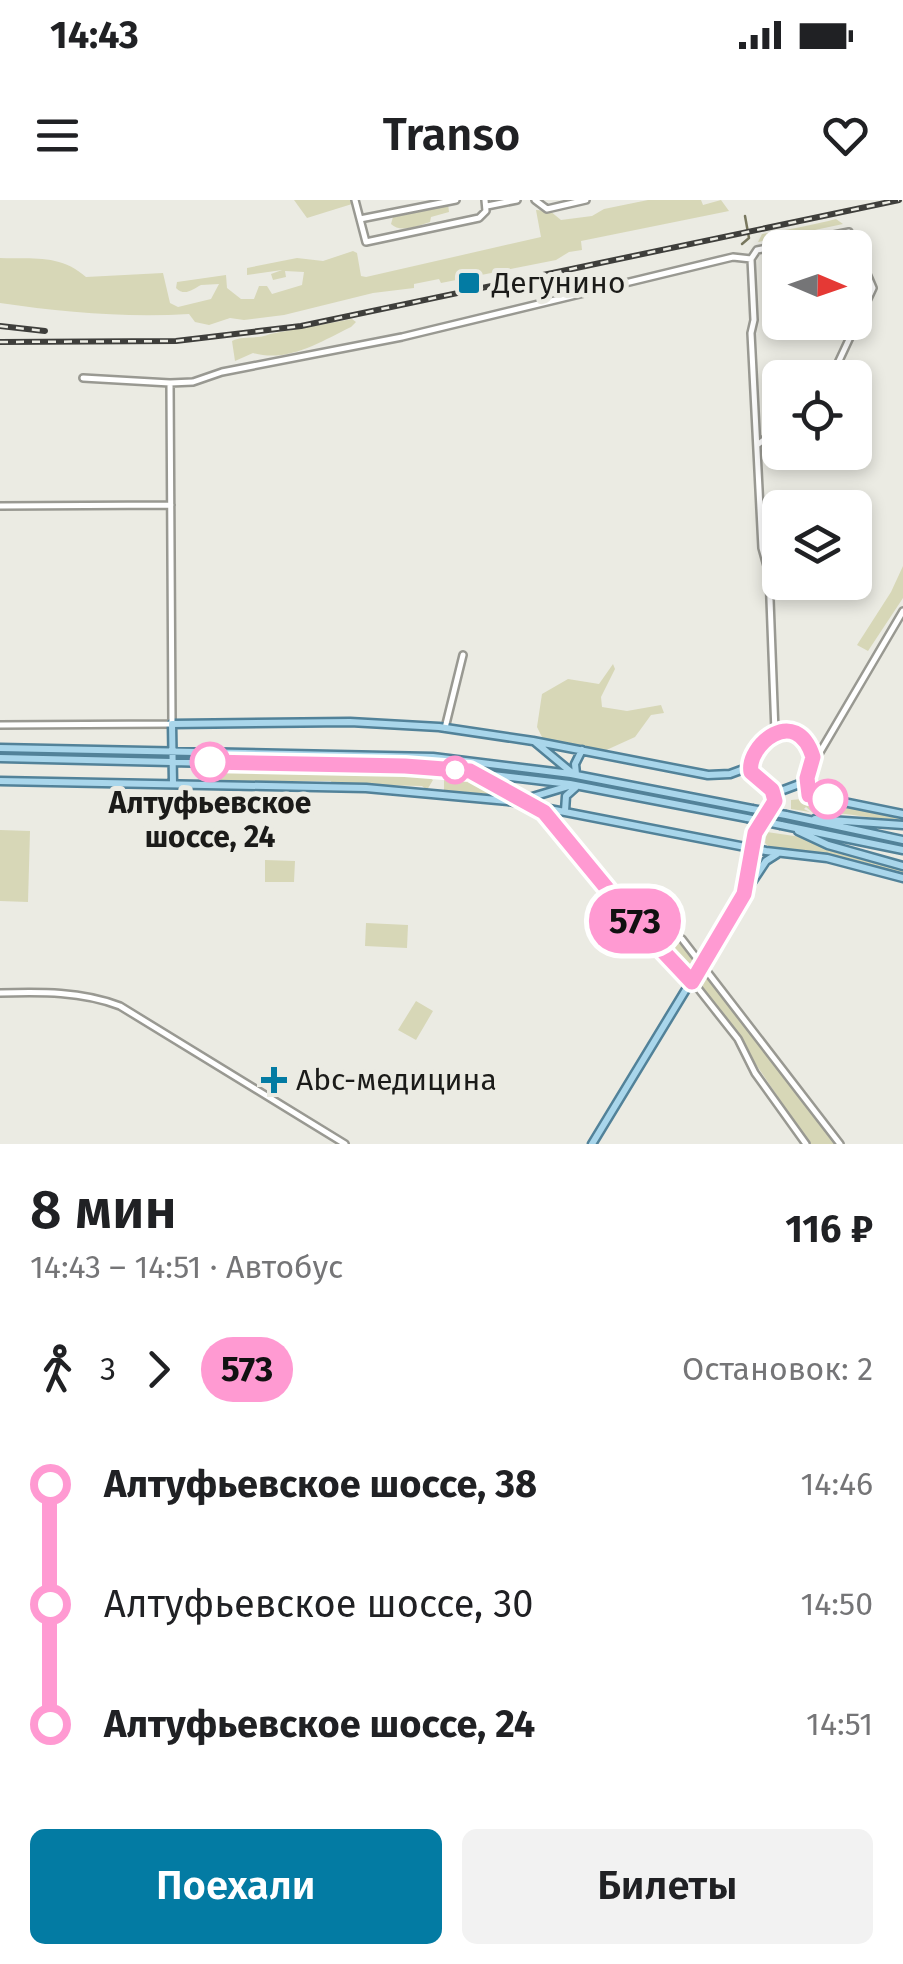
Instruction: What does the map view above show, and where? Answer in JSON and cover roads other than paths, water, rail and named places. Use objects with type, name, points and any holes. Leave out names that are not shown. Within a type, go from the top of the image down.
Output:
[{"type":"main road","points":[[173,784],[172,724],[350,722],[445,728],[533,740],[708,776],[749,767]]},
{"type":"main road","points":[[775,732],[796,732],[815,753],[807,778],[795,788],[772,790],[749,767],[775,732]]},
{"type":"main road","points":[[533,740],[577,775]]},
{"type":"main road","points":[[0,748],[418,756],[577,775],[903,840]]},
{"type":"main road","points":[[577,775],[574,766],[582,750]]},
{"type":"main road","points":[[0,758],[391,765],[470,771],[580,786],[903,850]]},
{"type":"main road","points":[[470,771],[517,801],[580,786]]},
{"type":"main road","points":[[807,778],[809,795],[903,814]]},
{"type":"main road","points":[[0,781],[366,788],[517,801],[766,851],[841,861],[903,878]]},
{"type":"main road","points":[[565,811],[567,794],[580,786]]},
{"type":"main road","points":[[744,894],[755,833],[775,801],[772,790]]},
{"type":"main road","points":[[790,816],[903,826]]},
{"type":"main road","points":[[784,826],[832,846],[903,866]]},
{"type":"main road","points":[[755,833],[766,851]]},
{"type":"main road","points":[[592,1144],[744,894],[769,859],[783,853]]},
{"type":"street","points":[[355,200],[366,242],[476,219],[485,214],[486,203],[517,200]]},
{"type":"street","points":[[360,219],[456,200]]},
{"type":"street","points":[[535,200],[548,209],[586,200]]},
{"type":"street","points":[[775,732],[751,332],[752,259],[757,250],[850,232],[873,288],[839,360]]},
{"type":"street","points":[[83,378],[193,382],[222,372],[402,336],[733,258],[752,259]]},
{"type":"street","points":[[0,724],[172,724],[170,384]]},
{"type":"street","points":[[757,445],[762,441]]},
{"type":"street","points":[[0,506],[170,505]]},
{"type":"street","points":[[815,753],[903,611]]},
{"type":"street","points":[[445,728],[463,655]]},
{"type":"street","points":[[533,806],[563,832],[628,914],[692,982],[738,1040],[754,1073],[806,1144]]},
{"type":"street","points":[[563,832],[560,822],[565,811]]},
{"type":"street","points":[[628,914],[677,936],[704,964],[840,1144]]},
{"type":"street","points":[[661,950],[661,936],[677,936]]},
{"type":"street","points":[[0,993],[65,993],[96,997],[120,1006],[345,1144]]},
{"type":"waterway","points":[[742,244],[749,238],[745,216]]},
{"type":"railway","points":[[0,342],[176,341],[301,326],[899,200]]},
{"type":"railway","points":[[0,326],[45,331]]},
{"type":"place","name":"Дегунино","points":[[469,283]]},
{"type":"place","name":"Алтуфьевское шоссе, 24","points":[[210,762]]},
{"type":"place","name":"Abc-медицина","points":[[274,1080]]}]
